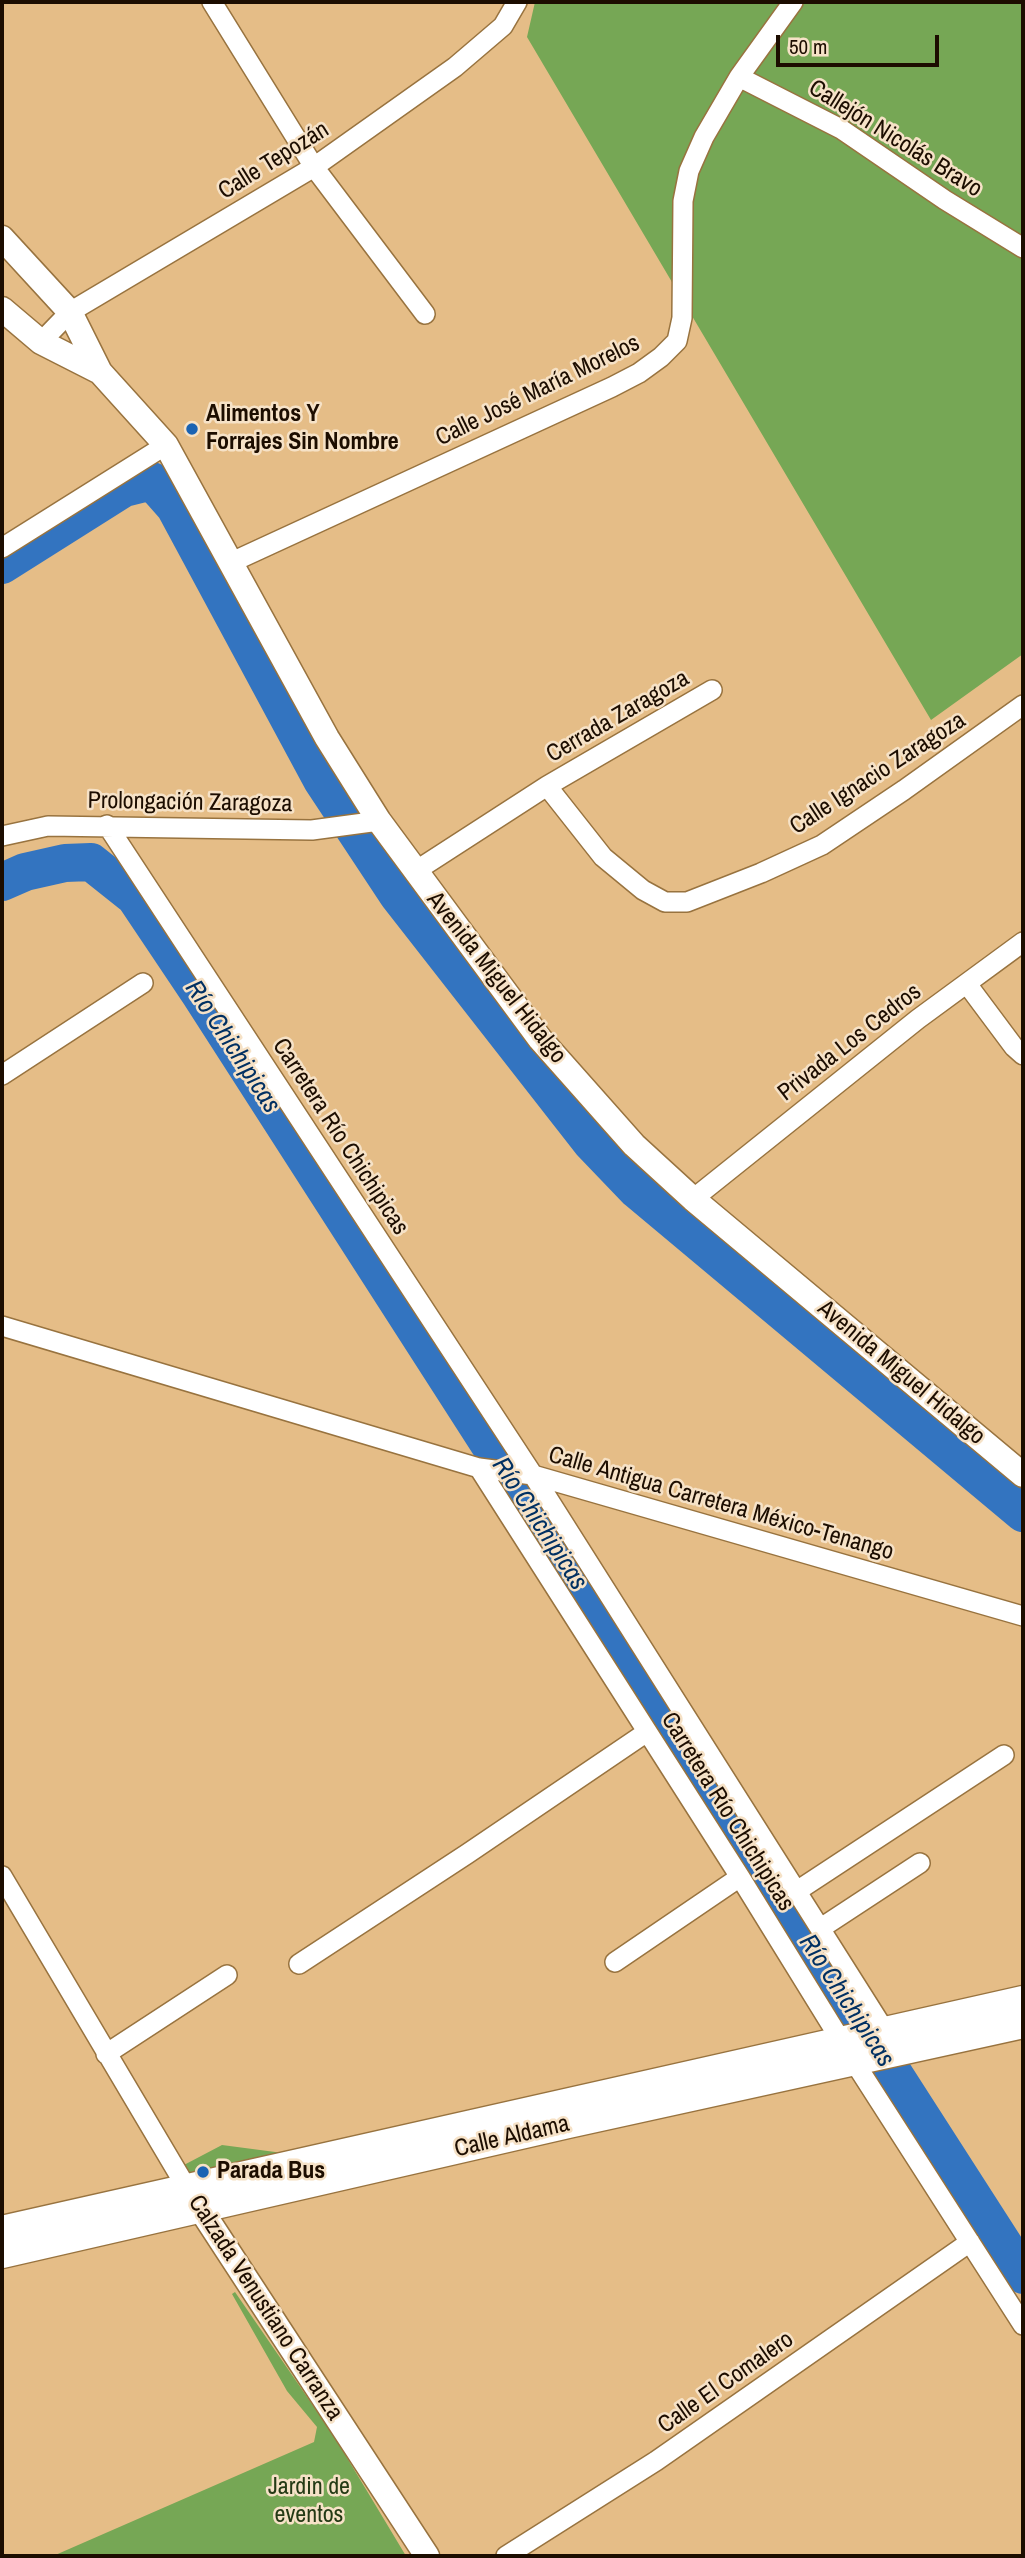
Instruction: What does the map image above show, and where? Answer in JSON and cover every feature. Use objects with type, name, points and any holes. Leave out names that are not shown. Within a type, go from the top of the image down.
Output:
[{"type":"main road","name":"Calle Aldama","points":[[2,2254],[194,2199],[891,2040],[1023,2000]]},
{"type":"main road","name":"Calle Aldama","points":[[891,2040],[1023,2024]]},
{"type":"main road","name":"Calle Aldama","points":[[2,2230],[194,2199]]},
{"type":"street","points":[[212,2],[314,167],[425,314]]},
{"type":"street","name":"Calle Tepozán","points":[[41,342],[70,312],[314,167],[455,66],[503,26],[517,2]]},
{"type":"street","name":"Calle José María Morelos","points":[[232,562],[612,387],[661,358],[677,341],[682,318],[683,201],[690,171],[704,137],[740,77],[793,2]]},
{"type":"street","name":"Callejón Nicolás Bravo","points":[[740,77],[841,129],[945,200],[1023,248]]},
{"type":"street","name":"Avenida Miguel Hidalgo","points":[[2,238],[70,312],[100,372],[166,445],[373,822],[540,1039],[634,1145],[693,1199],[1023,1475]]},
{"type":"street","name":"Avenida Miguel Hidalgo","points":[[2,309],[41,342],[100,372]]},
{"type":"street","points":[[2,548],[166,445]]},
{"type":"street","name":"Cerrada Zaragoza","points":[[547,786],[712,690]]},
{"type":"street","name":"Calle Ignacio Zaragoza","points":[[547,786],[603,857],[643,890],[664,902],[687,902],[822,845],[1023,705]]},
{"type":"street","points":[[414,872],[547,786]]},
{"type":"street","name":"Prolongación Zaragoza","points":[[2,836],[48,825],[312,830],[373,822]]},
{"type":"street","name":"Carretera Río Chichipicas","points":[[107,825],[530,1475],[891,2040]]},
{"type":"street","name":"Privada Los Cedros","points":[[693,1199],[918,1019],[1023,942]]},
{"type":"street","points":[[2,1075],[143,984]]},
{"type":"street","points":[[967,984],[1020,1047]]},
{"type":"street","name":"Calle Antigua Carretera México-Tenango","points":[[2,1326],[488,1469],[530,1475],[1023,1616]]},
{"type":"street","name":"Carretera Río Chichipicas","points":[[488,1469],[647,1732],[846,2050],[1023,2325]]},
{"type":"street","points":[[299,1964],[647,1732]]},
{"type":"street","points":[[797,1891],[1004,1755]]},
{"type":"street","points":[[821,1928],[919,1863]]},
{"type":"street","name":"Calzada Venustiano Carranza","points":[[2,1876],[194,2199],[427,2556]]},
{"type":"street","points":[[615,1962],[740,1877]]},
{"type":"street","points":[[106,2054],[227,1975]]},
{"type":"street","name":"Calle El Comalero","points":[[506,2556],[656,2461],[970,2242]]},
{"type":"green space","points":[[535,2],[1023,2],[1023,654],[931,720],[527,37]]},
{"type":"green space","points":[[222,2145],[298,2155],[189,2186],[182,2166]]},
{"type":"green space","name":"Jardin de eventos","points":[[235,2292],[334,2436],[406,2556],[53,2556],[314,2442],[317,2427],[287,2391],[232,2294]]},
{"type":"waterway","points":[[2,565],[124,488],[152,481],[175,507],[322,780],[398,895],[591,1142],[637,1190],[1023,1513]]},
{"type":"waterway","name":"Río Chichipicas","points":[[2,882],[25,872],[65,863],[91,862],[135,897],[1023,2275]]},
{"type":"place","name":"Alimentos Y Forrajes Sin Nombre","points":[[192,429]]},
{"type":"place","name":"Parada Bus","points":[[203,2172]]}]
